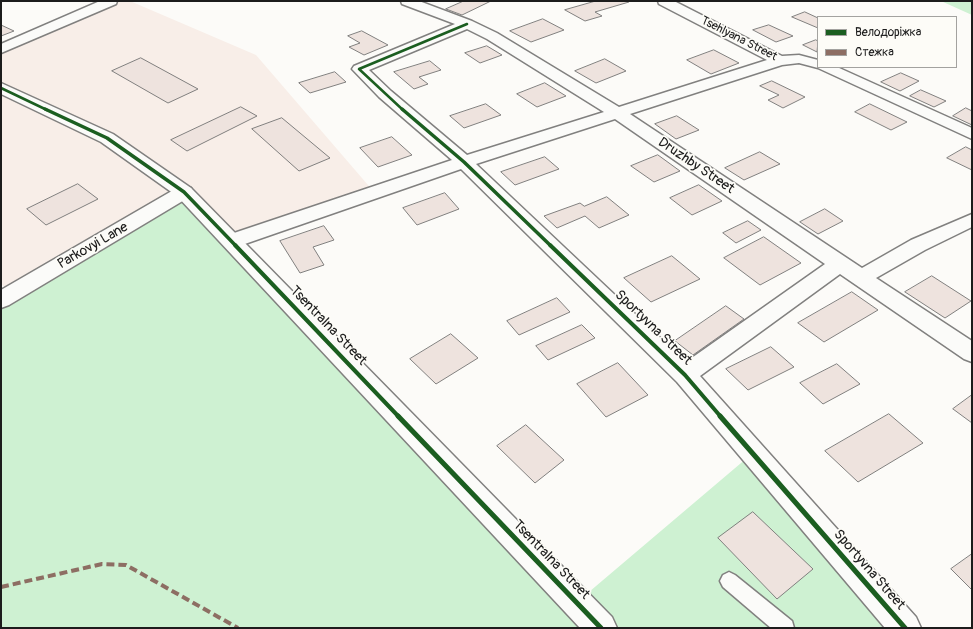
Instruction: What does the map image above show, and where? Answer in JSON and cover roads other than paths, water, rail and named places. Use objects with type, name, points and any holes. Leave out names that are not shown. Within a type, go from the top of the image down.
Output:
[{"type":"street","points":[[1,49],[111,1]]},
{"type":"street","name":"Druzhby Street","points":[[406,1],[466,24],[492,36],[617,113],[862,277],[972,353]]},
{"type":"street","name":"Tsehlyana Street","points":[[664,1],[780,61],[799,59],[817,64]]},
{"type":"street","name":"Sportyvna Street","points":[[466,24],[359,69],[385,94],[464,162],[685,375],[905,628]]},
{"type":"street","points":[[232,241],[464,162],[780,61]]},
{"type":"street","points":[[827,68],[940,118],[972,134]]},
{"type":"street","name":"Tsentralna Street","points":[[1,88],[107,138],[184,192],[601,628]]},
{"type":"street","name":"Parkovyi Lane","points":[[1,300],[184,192]]},
{"type":"street","points":[[862,277],[918,245],[972,220]]},
{"type":"street","points":[[685,375],[840,263]]},
{"type":"lane","points":[[729,581],[785,628]]}]
